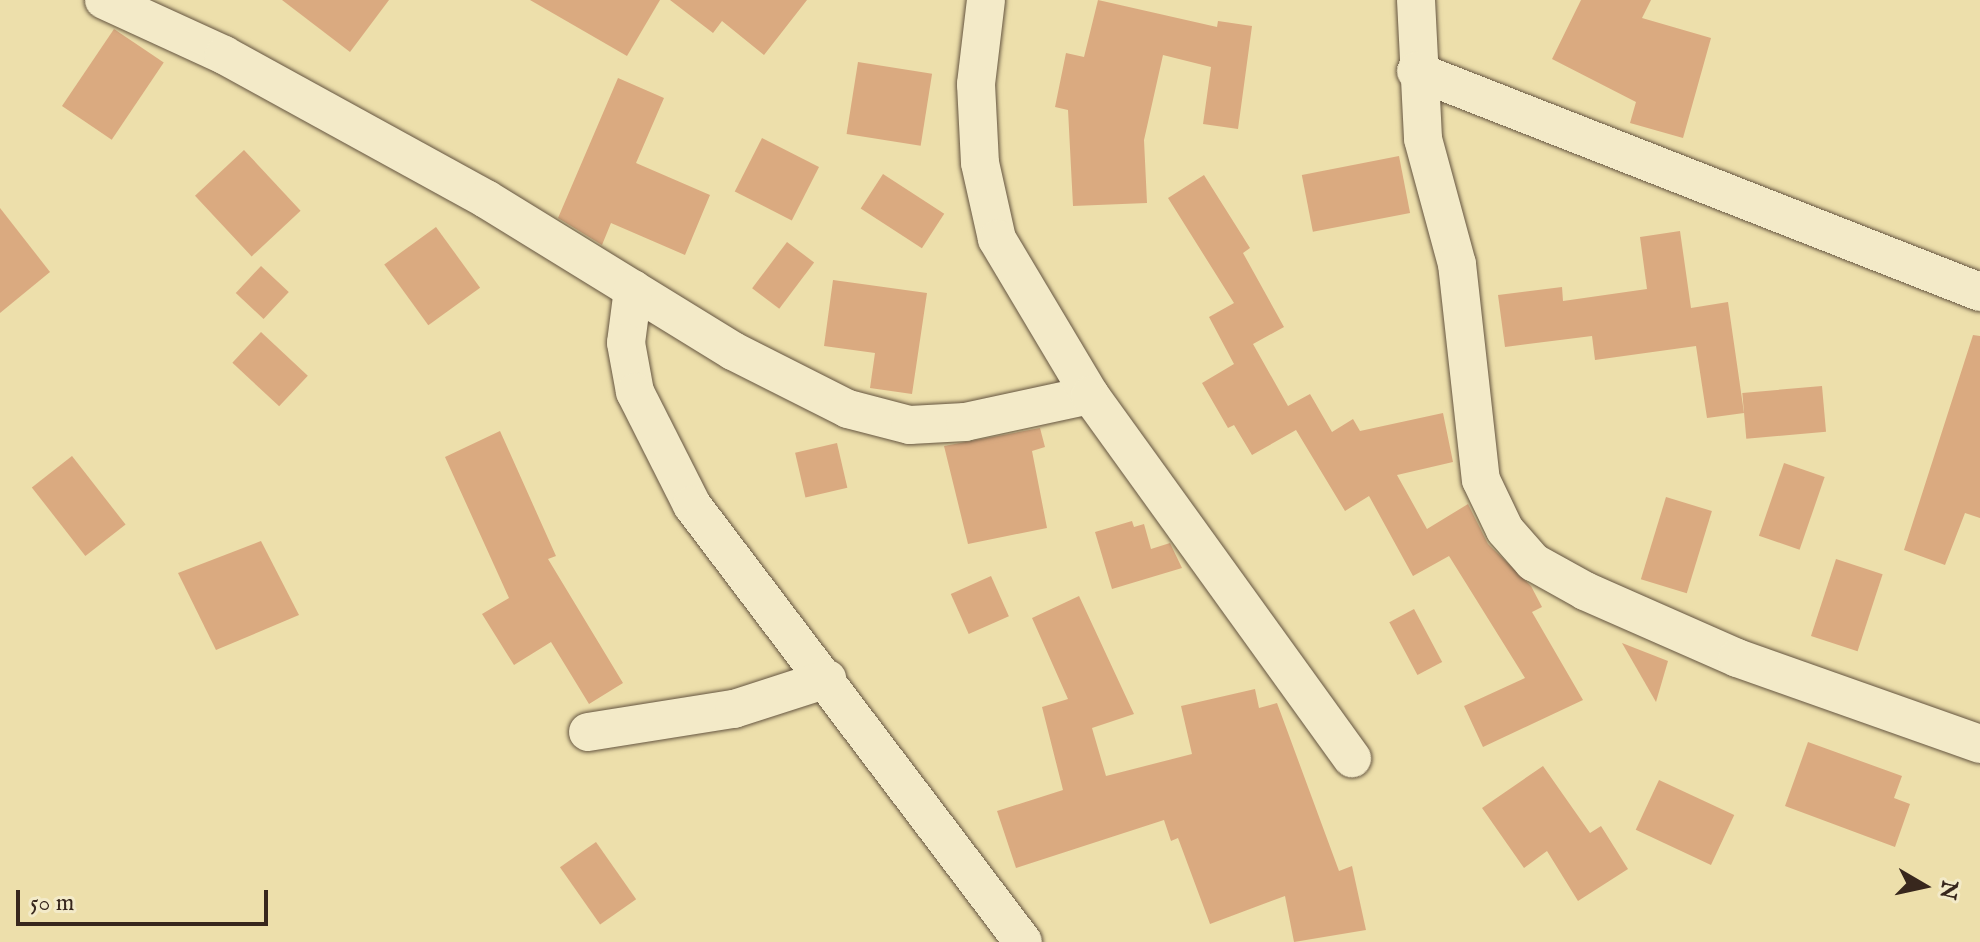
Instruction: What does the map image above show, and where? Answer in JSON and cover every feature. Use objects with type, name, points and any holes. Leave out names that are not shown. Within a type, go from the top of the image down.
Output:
[{"type":"street","points":[[104,0],[224,55],[486,199],[733,351],[848,409],[910,425],[965,422],[1090,395]]},
{"type":"street","points":[[1416,0],[1416,71],[1423,139],[1457,264],[1481,480],[1505,530],[1533,562],[1585,591],[1737,658],[1980,744]]},
{"type":"street","points":[[980,3],[976,84],[980,163],[997,239],[1090,395],[1352,758]]},
{"type":"street","points":[[1416,71],[1980,292]]},
{"type":"street","points":[[633,289],[626,343],[635,392],[692,505],[827,679],[1023,942]]},
{"type":"street","points":[[588,732],[734,709],[827,679]]},
{"type":"building","points":[[282,0],[389,0],[350,52]]},
{"type":"building","points":[[530,0],[660,0],[627,56]]},
{"type":"building","points":[[670,0],[807,0],[764,55],[722,21],[713,33]]},
{"type":"building","points":[[1098,0],[1217,27],[1218,21],[1252,26],[1238,129],[1203,124],[1211,67],[1163,55],[1144,140],[1147,203],[1073,206],[1068,110],[1055,107],[1066,53],[1084,57]]},
{"type":"building","points":[[1581,0],[1651,0],[1642,18],[1711,38],[1683,138],[1630,123],[1636,102],[1552,59]]},
{"type":"building","points":[[114,29],[164,63],[112,140],[62,106]]},
{"type":"building","points":[[858,62],[932,74],[921,146],[847,134]]},
{"type":"building","points":[[618,78],[664,98],[636,163],[710,195],[685,255],[611,223],[602,245],[558,218]]},
{"type":"building","points":[[762,138],[819,167],[792,221],[735,191]]},
{"type":"building","points":[[244,150],[301,211],[252,256],[195,196]]},
{"type":"building","points":[[1399,156],[1410,213],[1313,232],[1302,175]]},
{"type":"building","points":[[883,174],[944,214],[922,248],[861,208]]},
{"type":"building","points":[[1204,175],[1250,248],[1243,253],[1284,327],[1253,344],[1288,406],[1310,394],[1332,432],[1353,419],[1360,431],[1443,413],[1453,462],[1397,475],[1427,529],[1468,504],[1488,544],[1531,586],[1542,607],[1532,612],[1583,700],[1483,747],[1464,706],[1525,678],[1449,556],[1413,576],[1369,496],[1345,511],[1296,430],[1252,455],[1234,425],[1228,428],[1202,383],[1234,364],[1209,317],[1234,303],[1168,198]]},
{"type":"building","points":[[0,208],[50,272],[0,313]]},
{"type":"building","points":[[436,227],[480,288],[428,325],[384,265]]},
{"type":"building","points":[[1680,231],[1691,308],[1728,302],[1744,413],[1707,418],[1696,346],[1595,360],[1592,336],[1505,347],[1498,295],[1562,287],[1563,301],[1647,289],[1640,237]]},
{"type":"building","points":[[787,242],[814,262],[779,309],[752,288]]},
{"type":"building","points":[[261,266],[289,292],[264,319],[236,293]]},
{"type":"building","points":[[833,280],[927,293],[912,394],[870,388],[875,353],[824,346]]},
{"type":"building","points":[[261,332],[308,376],[279,406],[232,363]]},
{"type":"building","points":[[1973,335],[1980,336],[1980,518],[1965,513],[1945,565],[1904,550]]},
{"type":"building","points":[[1822,386],[1826,432],[1746,439],[1742,393]]},
{"type":"building","points":[[1040,428],[1045,447],[1032,451],[1047,528],[968,544],[944,446]]},
{"type":"building","points":[[500,431],[556,556],[548,559],[623,683],[589,704],[551,642],[514,665],[482,614],[509,598],[445,457]]},
{"type":"building","points":[[837,443],[847,488],[805,497],[795,453]]},
{"type":"building","points":[[72,456],[126,525],[85,556],[32,487]]},
{"type":"building","points":[[1784,463],[1825,477],[1800,550],[1759,536]]},
{"type":"building","points":[[1666,497],[1712,511],[1687,593],[1641,579]]},
{"type":"building","points":[[1132,521],[1134,527],[1144,524],[1151,549],[1170,543],[1182,568],[1112,589],[1095,532]]},
{"type":"building","points":[[261,541],[299,615],[216,650],[178,573]]},
{"type":"building","points":[[1836,559],[1883,574],[1858,651],[1811,636]]},
{"type":"building","points":[[991,576],[1009,616],[969,634],[951,594]]},
{"type":"building","points":[[1079,596],[1134,714],[1092,728],[1106,776],[1192,754],[1181,706],[1255,689],[1259,708],[1277,703],[1339,871],[1352,866],[1366,930],[1294,942],[1285,896],[1210,924],[1178,838],[1171,841],[1164,820],[1016,868],[997,811],[1063,790],[1042,707],[1068,699],[1032,618]]},
{"type":"building","points":[[1414,609],[1442,662],[1417,675],[1389,622]]},
{"type":"building","points":[[1622,643],[1668,661],[1656,702]]},
{"type":"building","points":[[1808,742],[1902,776],[1894,798],[1910,804],[1895,847],[1785,806]]},
{"type":"building","points":[[1543,766],[1590,833],[1601,826],[1628,869],[1578,901],[1547,851],[1524,868],[1482,808]]},
{"type":"building","points":[[1659,780],[1734,815],[1711,865],[1636,830]]},
{"type":"building","points":[[596,842],[636,899],[600,925],[560,867]]}]
